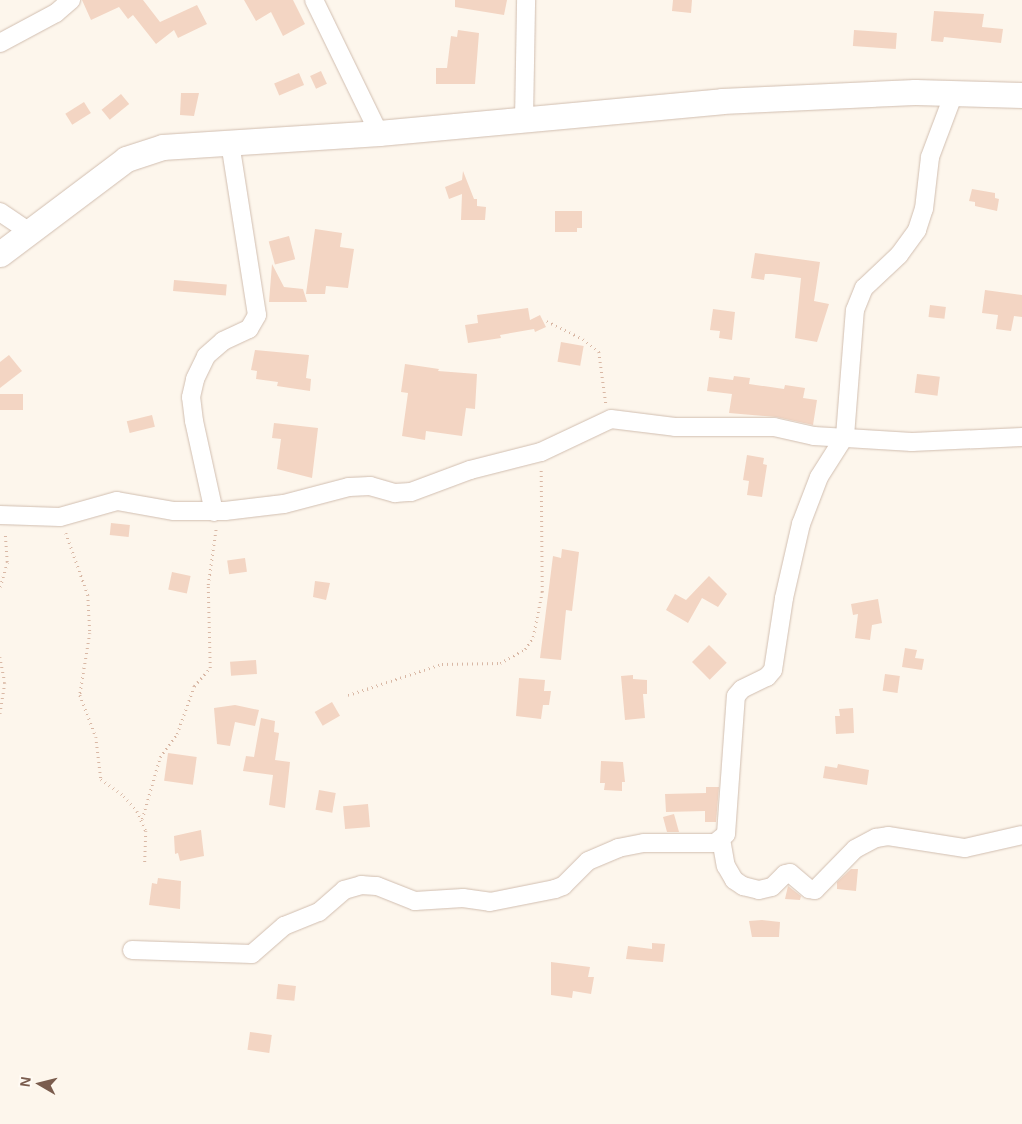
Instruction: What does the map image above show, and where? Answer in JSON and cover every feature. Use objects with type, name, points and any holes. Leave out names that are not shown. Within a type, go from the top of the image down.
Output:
[{"type":"main road","points":[[0,254],[126,159],[162,147],[380,133],[722,101],[954,93],[1022,95]]},
{"type":"street","points":[[0,43],[56,13],[72,0]]},
{"type":"street","points":[[314,0],[380,133]]},
{"type":"street","points":[[524,120],[526,0]]},
{"type":"street","points":[[132,950],[252,954],[284,926],[320,912],[344,890],[361,885],[377,886],[415,901],[463,898],[490,902],[564,886],[588,861],[618,848],[644,844],[715,843],[721,839],[729,827],[736,696],[742,689],[767,677],[773,670],[784,598],[801,524],[819,477],[844,436],[856,310],[864,288],[899,255],[917,230],[924,209],[930,157],[954,93]]},
{"type":"street","points":[[220,512],[194,421],[191,396],[195,379],[206,356],[223,341],[248,329],[257,315],[230,143]]},
{"type":"street","points":[[0,212],[30,232]]},
{"type":"street","points":[[2,515],[60,517],[117,501],[174,511],[220,512],[284,504],[349,487],[370,486],[395,493],[411,492],[470,470],[541,452],[611,419],[675,427],[774,427],[814,436],[844,436],[912,442],[1022,437]]},
{"type":"street","points":[[721,839],[726,866],[734,880],[743,886],[759,890],[772,887],[785,874],[790,873],[808,889],[814,890],[855,849],[876,838],[888,836],[965,848],[1022,835]]},
{"type":"path","points":[[547,321],[583,339],[598,352],[611,419]]},
{"type":"path","points":[[348,695],[442,664],[500,663],[525,649],[533,636],[542,592],[541,452]]},
{"type":"path","points":[[142,821],[160,758],[177,734],[194,686],[210,668],[208,586],[211,550],[220,512]]},
{"type":"path","points":[[0,586],[6,562],[2,515]]},
{"type":"path","points":[[60,517],[88,595],[90,633],[80,695],[96,737],[98,769],[101,779],[124,796],[142,821],[146,831],[145,865]]},
{"type":"path","points":[[0,657],[5,683],[0,714]]},
{"type":"building","points":[[82,0],[143,0],[160,22],[197,5],[207,24],[178,38],[174,30],[156,44],[133,15],[128,19],[119,7],[91,20]]},
{"type":"building","points":[[244,0],[293,0],[305,24],[283,36],[271,12],[256,21]]},
{"type":"building","points":[[455,0],[507,0],[504,15],[455,7]]},
{"type":"building","points":[[673,0],[692,0],[691,13],[672,11]]},
{"type":"building","points":[[934,11],[984,14],[982,27],[1003,29],[1001,43],[944,37],[943,42],[931,41]]},
{"type":"building","points":[[458,30],[479,33],[475,84],[436,84],[436,68],[447,68],[451,36],[457,37]]},
{"type":"building","points":[[854,30],[897,33],[896,49],[853,46]]},
{"type":"building","points":[[321,71],[327,84],[316,89],[310,76]]},
{"type":"building","points":[[299,73],[304,85],[279,96],[274,84]]},
{"type":"building","points":[[181,93],[199,93],[194,116],[180,115]]},
{"type":"building","points":[[121,94],[129,104],[110,120],[102,110]]},
{"type":"building","points":[[84,102],[91,113],[72,125],[65,114]]},
{"type":"building","points":[[463,171],[474,199],[477,199],[477,206],[486,207],[485,220],[461,220],[462,194],[449,199],[445,187],[462,180]]},
{"type":"building","points":[[972,189],[995,193],[995,198],[999,199],[997,211],[975,206],[975,202],[969,201]]},
{"type":"building","points":[[555,211],[582,211],[582,228],[577,228],[577,232],[555,232]]},
{"type":"building","points":[[315,229],[342,233],[340,247],[354,249],[348,288],[326,286],[325,294],[306,294]]},
{"type":"building","points":[[289,236],[295,259],[275,265],[269,241]]},
{"type":"building","points":[[755,253],[820,262],[814,301],[829,304],[817,342],[795,338],[801,278],[765,274],[764,280],[751,278]]},
{"type":"building","points":[[272,264],[284,287],[303,289],[307,302],[269,302]]},
{"type":"building","points":[[174,280],[227,285],[226,296],[173,291]]},
{"type":"building","points":[[985,290],[1022,295],[1022,317],[1014,316],[1011,331],[996,329],[998,315],[982,313]]},
{"type":"building","points":[[930,305],[946,307],[944,319],[929,317]]},
{"type":"building","points":[[528,308],[530,320],[540,315],[546,327],[535,332],[534,329],[500,335],[501,338],[468,343],[465,325],[478,323],[477,315]]},
{"type":"building","points":[[713,309],[735,312],[732,340],[719,338],[720,331],[710,330]]},
{"type":"building","points":[[561,342],[584,346],[580,366],[558,362]]},
{"type":"building","points":[[255,350],[309,355],[306,378],[311,379],[310,391],[277,386],[278,382],[256,379],[257,371],[251,370]]},
{"type":"building","points":[[9,355],[22,371],[0,388],[0,362]]},
{"type":"building","points":[[405,364],[439,369],[438,371],[477,374],[475,409],[466,408],[462,436],[426,431],[425,440],[402,436],[408,393],[401,392]]},
{"type":"building","points":[[917,374],[940,377],[938,396],[915,393]]},
{"type":"building","points":[[734,376],[750,378],[749,384],[784,389],[785,385],[805,388],[803,398],[817,400],[813,425],[776,417],[729,413],[732,394],[707,391],[709,377],[733,380]]},
{"type":"building","points":[[0,394],[23,394],[23,410],[0,410]]},
{"type":"building","points":[[152,415],[155,427],[130,433],[127,421]]},
{"type":"building","points":[[274,423],[318,428],[312,478],[277,469],[281,439],[272,438]]},
{"type":"building","points":[[747,455],[764,458],[763,464],[767,465],[762,497],[747,495],[749,481],[743,480]]},
{"type":"building","points":[[111,523],[130,525],[129,537],[110,535]]},
{"type":"building","points":[[562,549],[579,552],[572,611],[566,610],[561,660],[540,658],[553,556],[561,558]]},
{"type":"building","points":[[245,558],[247,572],[229,574],[227,561]]},
{"type":"building","points":[[172,572],[191,576],[187,594],[168,590]]},
{"type":"building","points":[[709,576],[727,594],[718,607],[702,598],[688,623],[666,610],[675,594],[686,600]]},
{"type":"building","points":[[315,581],[330,583],[326,600],[313,597]]},
{"type":"building","points":[[878,599],[882,623],[872,625],[870,640],[855,638],[858,614],[853,615],[851,604]]},
{"type":"building","points":[[709,645],[727,663],[710,680],[692,662]]},
{"type":"building","points":[[905,648],[917,650],[915,658],[924,659],[922,670],[902,667]]},
{"type":"building","points":[[256,660],[257,674],[231,676],[230,662]]},
{"type":"building","points":[[885,674],[900,676],[897,693],[883,691]]},
{"type":"building","points":[[633,675],[633,679],[647,680],[647,694],[643,694],[645,718],[625,720],[621,676]]},
{"type":"building","points":[[519,678],[545,680],[544,691],[551,691],[549,705],[543,705],[541,719],[516,716]]},
{"type":"building","points":[[332,702],[340,716],[323,726],[315,712]]},
{"type":"building","points":[[235,705],[259,710],[255,726],[235,722],[230,746],[217,744],[214,708]]},
{"type":"building","points":[[853,708],[854,733],[836,734],[835,716],[840,716],[839,709]]},
{"type":"building","points":[[261,718],[275,721],[274,732],[279,733],[275,760],[290,762],[285,808],[269,805],[273,775],[243,771],[246,756],[254,757]]},
{"type":"building","points":[[168,753],[197,757],[193,785],[164,781]]},
{"type":"building","points":[[601,761],[623,762],[625,782],[622,782],[622,791],[604,790],[605,783],[600,783]]},
{"type":"building","points":[[838,764],[869,770],[867,785],[823,778],[825,766],[837,768]]},
{"type":"building","points":[[706,787],[719,787],[716,822],[705,822],[705,811],[666,812],[665,794],[706,793]]},
{"type":"building","points":[[319,790],[336,793],[332,813],[316,810]]},
{"type":"building","points":[[368,804],[370,827],[345,829],[343,806]]},
{"type":"building","points":[[674,814],[679,832],[667,832],[663,817]]},
{"type":"building","points":[[201,830],[204,856],[180,861],[178,853],[175,854],[174,836]]},
{"type":"building","points":[[851,869],[858,869],[856,891],[837,889],[837,882]]},
{"type":"building","points":[[158,878],[181,881],[180,909],[149,905],[152,883],[157,884]]},
{"type":"building","points":[[788,886],[801,896],[800,900],[785,899]]},
{"type":"building","points":[[749,921],[780,922],[779,937],[752,937]]},
{"type":"building","points":[[652,943],[665,944],[663,962],[626,959],[628,946],[652,949]]},
{"type":"building","points":[[551,962],[590,967],[588,977],[594,977],[591,994],[573,991],[572,998],[551,995]]},
{"type":"building","points":[[278,984],[296,986],[294,1001],[276,999]]},
{"type":"building","points":[[250,1032],[272,1035],[269,1053],[247,1050]]}]
